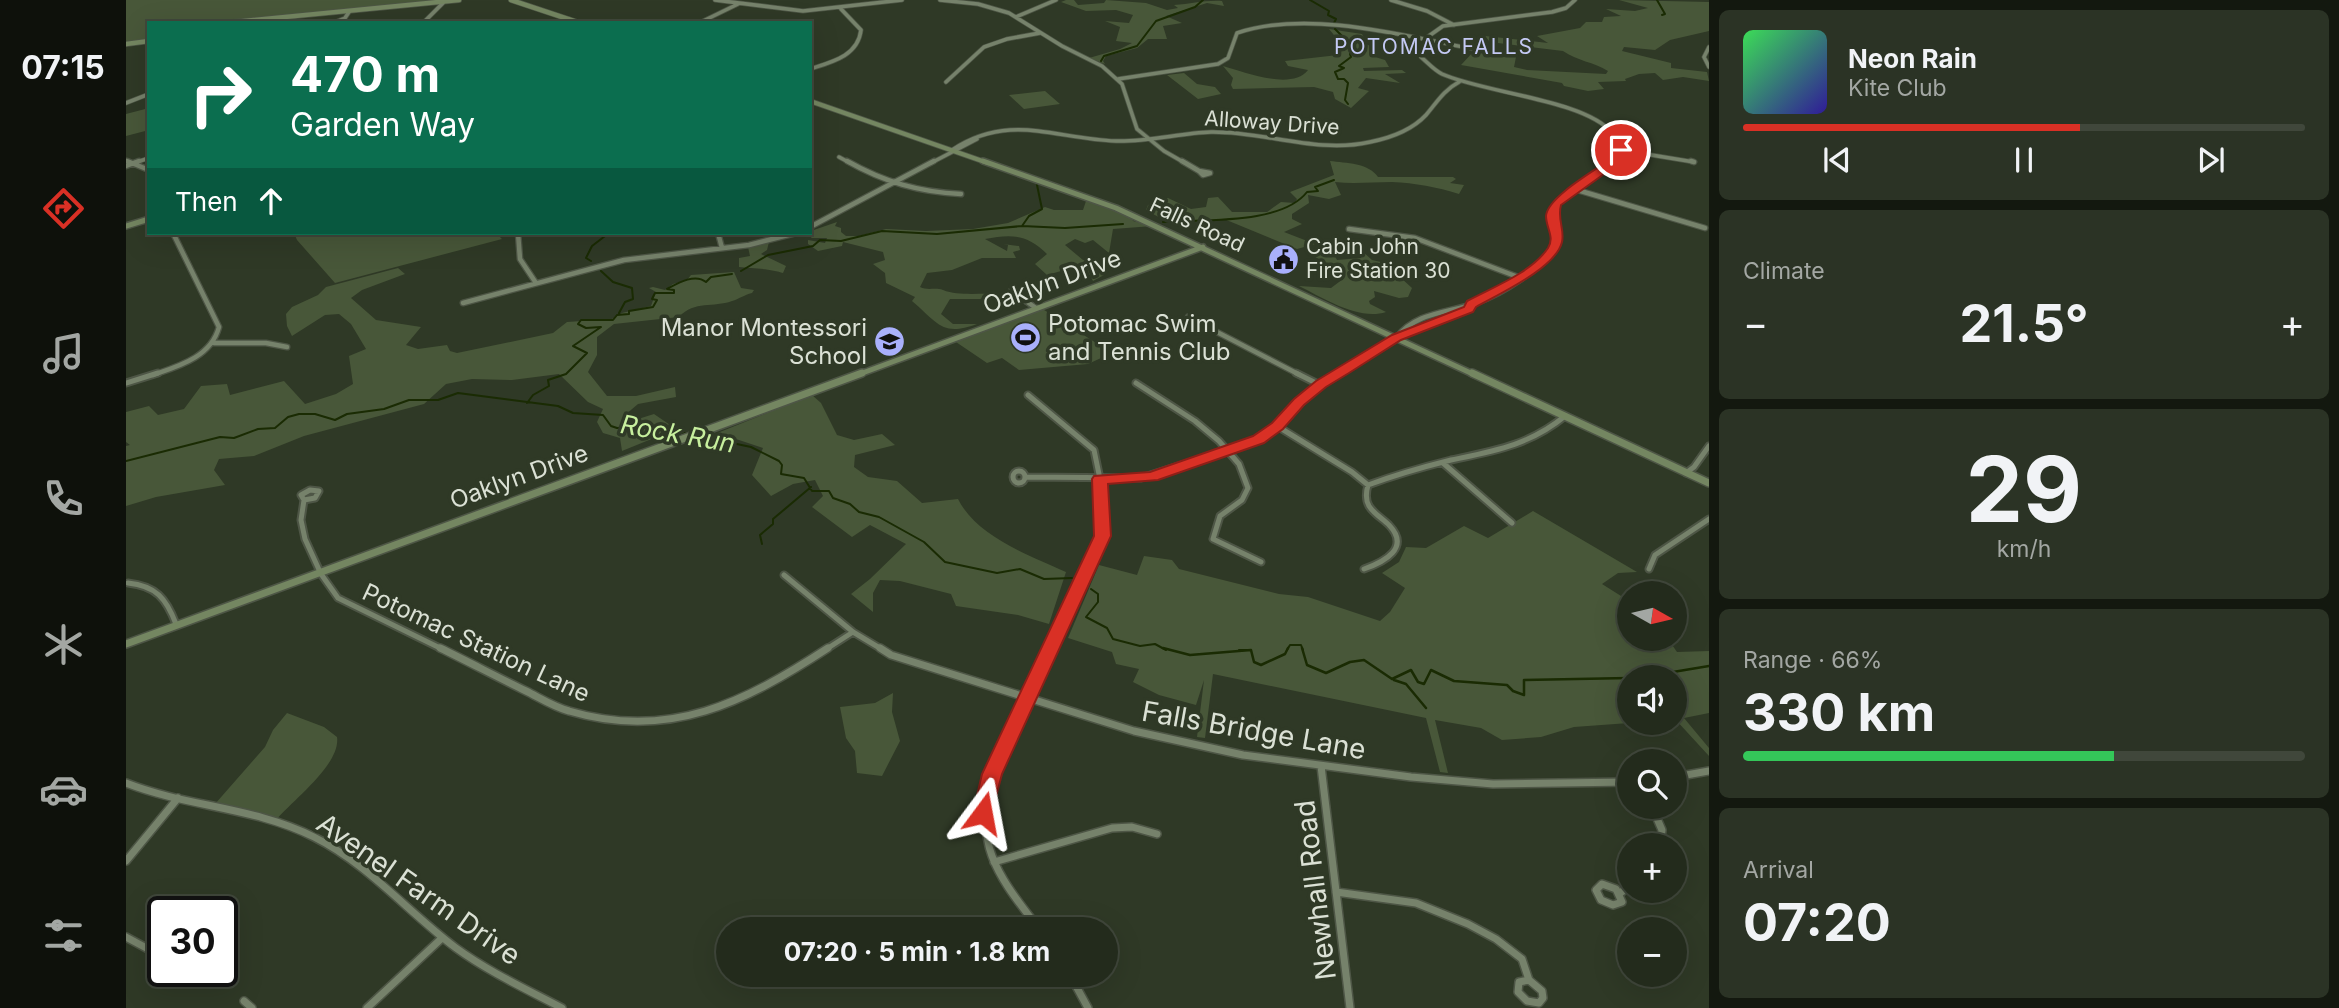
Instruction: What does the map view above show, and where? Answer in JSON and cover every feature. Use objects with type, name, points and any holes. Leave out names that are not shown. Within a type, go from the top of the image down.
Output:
[{"type":"main road","points":[[247,21],[458,0]]},
{"type":"main road","points":[[512,0],[574,21]]},
{"type":"main road","points":[[126,44],[147,41]]},
{"type":"main road","name":"Falls Road","points":[[812,102],[1093,198],[1709,483]]},
{"type":"main road","points":[[126,226],[147,220]]},
{"type":"main road","name":"Oaklyn Drive","points":[[126,644],[1203,247]]},
{"type":"street","points":[[715,0],[788,11],[841,9],[902,0]]},
{"type":"street","points":[[940,0],[986,6],[1016,17],[1102,66],[1118,79],[1125,89],[1133,123],[1148,139],[1199,171]]},
{"type":"street","points":[[1016,17],[1056,0]]},
{"type":"street","points":[[1391,0],[1427,11],[1454,25]]},
{"type":"street","points":[[1026,477],[1152,477],[1258,440],[1277,426],[1299,402],[1321,384],[1396,337],[1468,309],[1472,304],[1540,264],[1555,247],[1557,237],[1553,209],[1560,199],[1618,159],[1621,150],[1619,140],[1611,132],[1579,114],[1459,82],[1440,74],[1424,62],[1419,52],[1434,30],[1552,12],[1566,8],[1575,0]]},
{"type":"street","points":[[425,21],[443,3]]},
{"type":"street","points":[[703,21],[738,5]]},
{"type":"street","points":[[812,67],[836,60],[853,50],[862,36],[856,22],[841,9]]},
{"type":"street","points":[[338,21],[349,12]]},
{"type":"street","points":[[564,21],[569,19]]},
{"type":"street","points":[[1118,79],[1218,64],[1228,58],[1237,33],[1270,23],[1310,24],[1488,52]]},
{"type":"street","points":[[946,82],[961,73],[976,53],[990,45],[1040,33]]},
{"type":"street","points":[[1709,47],[1704,57],[1709,67]]},
{"type":"street","name":"Alloway Drive","points":[[812,226],[978,136],[1008,129],[1054,131],[1101,141],[1217,132],[1313,144],[1368,143],[1407,131],[1424,117],[1447,88],[1459,82]]},
{"type":"street","points":[[126,103],[147,95]]},
{"type":"street","points":[[1621,150],[1694,162]]},
{"type":"street","points":[[839,157],[890,184],[920,193],[961,194]]},
{"type":"street","points":[[126,166],[147,160]]},
{"type":"street","points":[[126,161],[147,169]]},
{"type":"street","points":[[1574,189],[1705,228]]},
{"type":"street","points":[[1349,229],[1383,230],[1414,236],[1518,277]]},
{"type":"street","points":[[126,383],[190,360],[214,343],[219,335],[219,327],[174,235]]},
{"type":"street","points":[[518,235],[520,259],[536,283]]},
{"type":"street","points":[[719,235],[722,248]]},
{"type":"street","points":[[463,303],[624,260],[722,248],[789,235]]},
{"type":"street","points":[[1011,291],[1036,308]]},
{"type":"street","points":[[1188,317],[1321,384]]},
{"type":"street","points":[[214,343],[266,343],[287,347]]},
{"type":"street","points":[[1136,383],[1145,392],[1195,421],[1243,466],[1248,488],[1242,500],[1220,516],[1213,539],[1261,562]]},
{"type":"street","points":[[1028,395],[1089,444],[1097,457],[1102,536],[992,774],[986,794],[984,831],[994,862],[1012,894],[1030,917]]},
{"type":"street","points":[[1368,485],[1401,473],[1519,447],[1565,416]]},
{"type":"street","points":[[1277,426],[1352,472],[1368,485]]},
{"type":"street","points":[[1686,473],[1694,467],[1709,446]]},
{"type":"street","points":[[1443,463],[1512,523]]},
{"type":"street","points":[[1364,569],[1389,559],[1398,544],[1393,530],[1368,504],[1368,485]]},
{"type":"street","name":"Potomac Station Lane","points":[[304,500],[300,524],[330,591],[348,605],[567,711],[598,720],[653,723],[710,713],[762,690],[853,632]]},
{"type":"street","points":[[1649,569],[1655,555],[1709,519]]},
{"type":"street","name":"Falls Bridge Lane","points":[[784,575],[853,632],[891,655],[1177,742],[1321,766],[1493,784],[1617,782]]},
{"type":"street","points":[[128,583],[144,584],[158,591],[169,605],[176,624]]},
{"type":"street","name":"Newhall Road","points":[[1321,766],[1350,1008]]},
{"type":"street","points":[[1687,775],[1709,771]]},
{"type":"street","name":"Avenel Farm Drive","points":[[126,783],[178,798],[261,816],[316,838],[363,868],[442,938],[490,970],[562,1008]]},
{"type":"street","points":[[126,861],[178,798]]},
{"type":"street","points":[[994,862],[1112,828],[1132,827],[1157,834]]},
{"type":"street","points":[[1336,892],[1416,903],[1468,924],[1496,939],[1522,960],[1529,980]]},
{"type":"street","points":[[126,937],[147,948]]},
{"type":"street","points":[[368,1008],[442,938]]},
{"type":"street","points":[[1077,987],[1088,1008]]},
{"type":"street","points":[[244,1001],[252,1008]]},
{"type":"green space","points":[[126,0],[452,0],[263,18],[147,21],[147,39],[126,42]]},
{"type":"green space","points":[[1074,0],[1078,5],[1104,3],[1106,0],[1146,3],[1167,10],[1178,8],[1174,5],[1210,1],[1222,1],[1224,6],[1207,3],[1166,16],[1182,23],[1163,26],[1167,39],[1148,39],[1137,48],[1106,56],[1103,61],[1105,64],[1089,58],[1132,43],[1116,41],[1120,27],[1105,21],[1129,23],[1133,15],[1116,10],[1086,11],[1061,2]]},
{"type":"green space","points":[[1619,0],[1709,2],[1709,31],[1670,40],[1655,50],[1624,47],[1622,51],[1671,63],[1671,68],[1707,72],[1709,81],[1683,77],[1663,80],[1655,73],[1639,74],[1625,79],[1626,81],[1598,82],[1604,89],[1588,91],[1564,86],[1562,83],[1461,65],[1474,51],[1490,56],[1516,57],[1514,67],[1527,70],[1606,74],[1608,71],[1603,68],[1563,51],[1490,42],[1485,36],[1548,43],[1537,36],[1580,28],[1586,22],[1602,22],[1604,17],[1621,16],[1606,9],[1635,11],[1648,8]]},
{"type":"green space","points":[[1329,29],[1362,34],[1364,38],[1353,40],[1377,48],[1372,52],[1375,57],[1385,60],[1389,67],[1363,68],[1364,71],[1402,70],[1406,73],[1385,74],[1400,83],[1366,78],[1358,88],[1369,91],[1351,108],[1335,99],[1333,92],[1314,87],[1233,89],[1233,78],[1223,66],[1267,78],[1291,79],[1308,70],[1288,66],[1285,61],[1338,55],[1335,48],[1343,46]]},
{"type":"green space","points":[[1184,73],[1197,84],[1215,87],[1221,94],[1198,99],[1167,75]]},
{"type":"green space","points":[[1045,91],[1060,104],[1024,109],[1009,95]]},
{"type":"green space","points":[[147,109],[147,131],[126,136],[126,114]]},
{"type":"green space","points":[[1330,161],[1363,166],[1378,177],[1453,177],[1456,179],[1450,183],[1464,185],[1459,194],[1409,183],[1335,182],[1341,195],[1329,199],[1308,195],[1309,203],[1292,214],[1292,219],[1302,224],[1284,232],[1315,244],[1297,249],[1224,219],[1171,224],[1146,210],[1148,205],[1168,198],[1191,209],[1206,207],[1208,198],[1218,197],[1232,212],[1267,212],[1281,202],[1295,203],[1297,199],[1290,192],[1334,175]]},
{"type":"green space","points":[[1087,198],[1131,215],[1133,221],[1153,226],[1113,229],[1109,253],[1093,240],[1085,243],[1075,239],[1065,245],[1083,260],[1099,263],[1095,271],[1104,275],[1093,281],[1090,275],[1080,273],[1075,267],[1047,275],[1035,264],[1047,254],[1025,239],[1003,236],[985,239],[1007,251],[1008,245],[1003,244],[1019,246],[1020,250],[1013,252],[1016,258],[982,258],[952,270],[927,273],[920,287],[962,294],[995,294],[980,299],[950,299],[941,314],[953,324],[977,324],[965,328],[941,326],[912,301],[915,297],[886,283],[885,273],[873,264],[885,260],[883,252],[843,242],[842,246],[818,251],[808,244],[808,240],[825,243],[827,238],[812,238],[808,235],[812,235],[812,231],[837,222],[835,226],[841,228],[841,232],[846,236],[859,236],[886,229],[973,229],[1008,223],[1045,207],[1054,210],[1083,210]]},
{"type":"green space","points":[[295,235],[498,235],[502,239],[335,283]]},
{"type":"green space","points":[[769,242],[767,250],[761,254],[786,266],[783,273],[739,267],[739,258],[750,256],[748,247]]},
{"type":"green space","points":[[1313,250],[1334,254],[1337,260],[1361,258],[1362,251],[1372,260],[1399,266],[1403,274],[1401,278],[1412,288],[1408,297],[1399,298],[1374,291],[1375,297],[1369,301],[1370,304],[1386,312],[1364,313],[1341,307],[1299,286],[1331,288],[1343,279],[1339,270],[1306,252]]},
{"type":"green space","points":[[398,268],[405,274],[362,290],[351,298],[376,320],[421,327],[406,345],[418,349],[447,345],[450,351],[457,353],[553,333],[567,322],[612,319],[622,313],[651,306],[656,292],[649,288],[665,290],[673,284],[687,280],[691,275],[734,272],[741,288],[754,290],[725,303],[691,308],[679,317],[614,324],[597,337],[597,355],[588,372],[607,396],[636,396],[675,387],[676,397],[638,404],[625,415],[635,420],[654,414],[676,429],[622,451],[620,438],[603,433],[597,422],[603,409],[588,402],[559,374],[512,380],[472,379],[446,384],[424,404],[304,436],[254,456],[219,459],[214,470],[225,485],[156,497],[126,506],[126,446],[130,445],[126,442],[126,412],[149,406],[158,415],[184,409],[201,386],[227,384],[230,395],[284,381],[305,404],[336,394],[353,384],[349,356],[366,349],[351,324],[339,314],[325,315],[292,336],[287,326],[286,314],[292,307],[318,295],[326,287]]},
{"type":"green space","name":"Potomac Swim and Tennis Club","points":[[1041,308],[1112,353],[1088,364],[1019,370],[1002,358],[987,363],[953,340]]},
{"type":"green space","points":[[812,395],[821,403],[837,435],[854,440],[882,434],[895,445],[855,455],[854,467],[868,477],[897,481],[922,503],[958,499],[978,524],[991,534],[1066,572],[1049,624],[1018,615],[956,606],[951,594],[900,581],[880,580],[873,593],[873,612],[851,594],[906,544],[870,525],[852,537],[812,507],[823,496],[815,480],[793,484],[771,496],[752,475],[763,448],[733,438],[710,436]]},
{"type":"green space","points":[[1533,511],[1637,572],[1618,573],[1602,584],[1617,593],[1617,651],[1709,651],[1709,713],[1687,717],[1687,665],[1617,665],[1617,724],[1574,727],[1541,737],[1502,740],[1481,728],[1435,720],[1448,773],[1440,772],[1426,718],[1213,674],[1205,738],[1197,737],[1204,680],[1196,705],[1159,695],[1133,682],[1139,669],[1116,664],[1112,652],[1068,638],[1099,565],[1137,575],[1144,556],[1172,560],[1179,569],[1279,594],[1308,597],[1380,621],[1390,612],[1405,588],[1382,573],[1399,562],[1406,547],[1426,548],[1464,526],[1488,538]]},
{"type":"green space","points":[[893,693],[892,712],[900,741],[882,776],[857,773],[855,751],[846,738],[840,707],[875,703]]},
{"type":"green space","points":[[287,713],[324,727],[337,737],[332,759],[324,770],[277,819],[215,804],[265,747],[273,730]]},
{"type":"green space","points":[[1687,722],[1709,748],[1709,756],[1687,732]]},
{"type":"waterway","points":[[1101,61],[1104,56],[1137,46],[1156,21],[1195,7],[1203,0]]},
{"type":"waterway","points":[[1310,0],[1329,11],[1328,15],[1336,19],[1333,25]]},
{"type":"waterway","points":[[1657,0],[1665,14],[1662,15]]},
{"type":"waterway","points":[[1335,29],[1355,49],[1352,50],[1355,52],[1350,54],[1351,57],[1339,66],[1344,68],[1335,72],[1338,79],[1344,79],[1348,83],[1345,100],[1348,104]]},
{"type":"waterway","points":[[1163,222],[1261,215],[1295,203],[1307,192],[1318,191],[1315,187],[1334,180]]},
{"type":"waterway","points":[[1022,226],[1029,216],[1042,209],[1037,185]]},
{"type":"waterway","points":[[1022,226],[1065,228],[1123,224]]},
{"type":"waterway","points":[[741,271],[768,255],[813,246],[820,240],[841,241],[882,231],[937,234],[1022,226]]},
{"type":"waterway","points":[[591,261],[586,258],[592,246],[606,235]]},
{"type":"waterway","points":[[601,271],[613,282],[632,288],[633,299],[625,302],[619,313]]},
{"type":"waterway","points":[[528,402],[533,395],[549,386],[548,380],[566,374],[587,353],[573,346],[601,327],[586,328],[578,324],[581,320],[613,320],[617,315],[629,314],[629,311],[653,307],[657,300],[652,299],[655,293],[674,293],[674,290],[667,289],[681,282],[697,278],[706,282],[711,277],[732,274]]},
{"type":"waterway","name":"Rock Run","points":[[126,461],[220,437],[234,438],[258,429],[275,428],[288,417],[299,414],[315,414],[335,420],[347,414],[384,409],[409,400],[438,400],[458,393],[528,402]]},
{"type":"waterway","name":"Rock Run","points":[[528,402],[558,406],[573,413],[603,415],[611,426],[617,428],[650,427],[690,434]]},
{"type":"waterway","name":"Rock Run","points":[[699,436],[751,447],[779,461],[782,465],[781,474],[804,478],[810,488]]},
{"type":"waterway","points":[[762,544],[760,535],[773,524],[773,519],[810,488]]},
{"type":"waterway","name":"Rock Run","points":[[810,488],[812,491],[829,491],[833,498],[850,504],[859,512],[879,517],[924,542],[945,562],[997,573],[1020,569],[1044,579],[1072,578]]},
{"type":"waterway","name":"Rock Run","points":[[1091,589],[1098,594],[1098,602],[1086,617],[1107,628],[1113,639],[1140,646],[1155,644],[1166,650]]},
{"type":"waterway","name":"Rock Run","points":[[1287,650],[1290,645],[1301,645],[1303,650]]},
{"type":"waterway","name":"Rock Run","points":[[1163,648],[1190,655],[1251,650]]},
{"type":"waterway","name":"Rock Run","points":[[1302,648],[1307,665],[1326,673],[1350,662],[1364,660],[1392,679],[1411,670],[1418,682],[1424,684],[1431,670],[1454,681],[1507,685],[1513,691],[1524,695],[1524,680],[1617,678]]},
{"type":"waterway","name":"Rock Run","points":[[1239,650],[1251,650]]},
{"type":"waterway","name":"Rock Run","points":[[1251,650],[1254,662],[1261,665],[1285,654],[1287,650]]},
{"type":"waterway","name":"Rock Run","points":[[1687,670],[1709,666]]},
{"type":"waterway","points":[[1394,680],[1406,684],[1426,708]]},
{"type":"place","name":"Cabin John Fire Station 30","points":[[1283,259]]},
{"type":"place","name":"Potomac Swim and Tennis Club","points":[[1025,338]]},
{"type":"place","name":"Manor Montessori School","points":[[890,342]]},
{"type":"district","name":"POTOMAC FALLS","points":[[1434,47]]},
{"type":"route","points":[[983,813],[992,774],[1102,536],[1104,529],[1100,479],[1129,480],[1152,477],[1258,440],[1268,434],[1321,384],[1396,337],[1408,335],[1434,321],[1468,309],[1472,304],[1540,264],[1549,257],[1555,246],[1557,237],[1552,216],[1556,204],[1610,166],[1618,159],[1621,150]]}]
